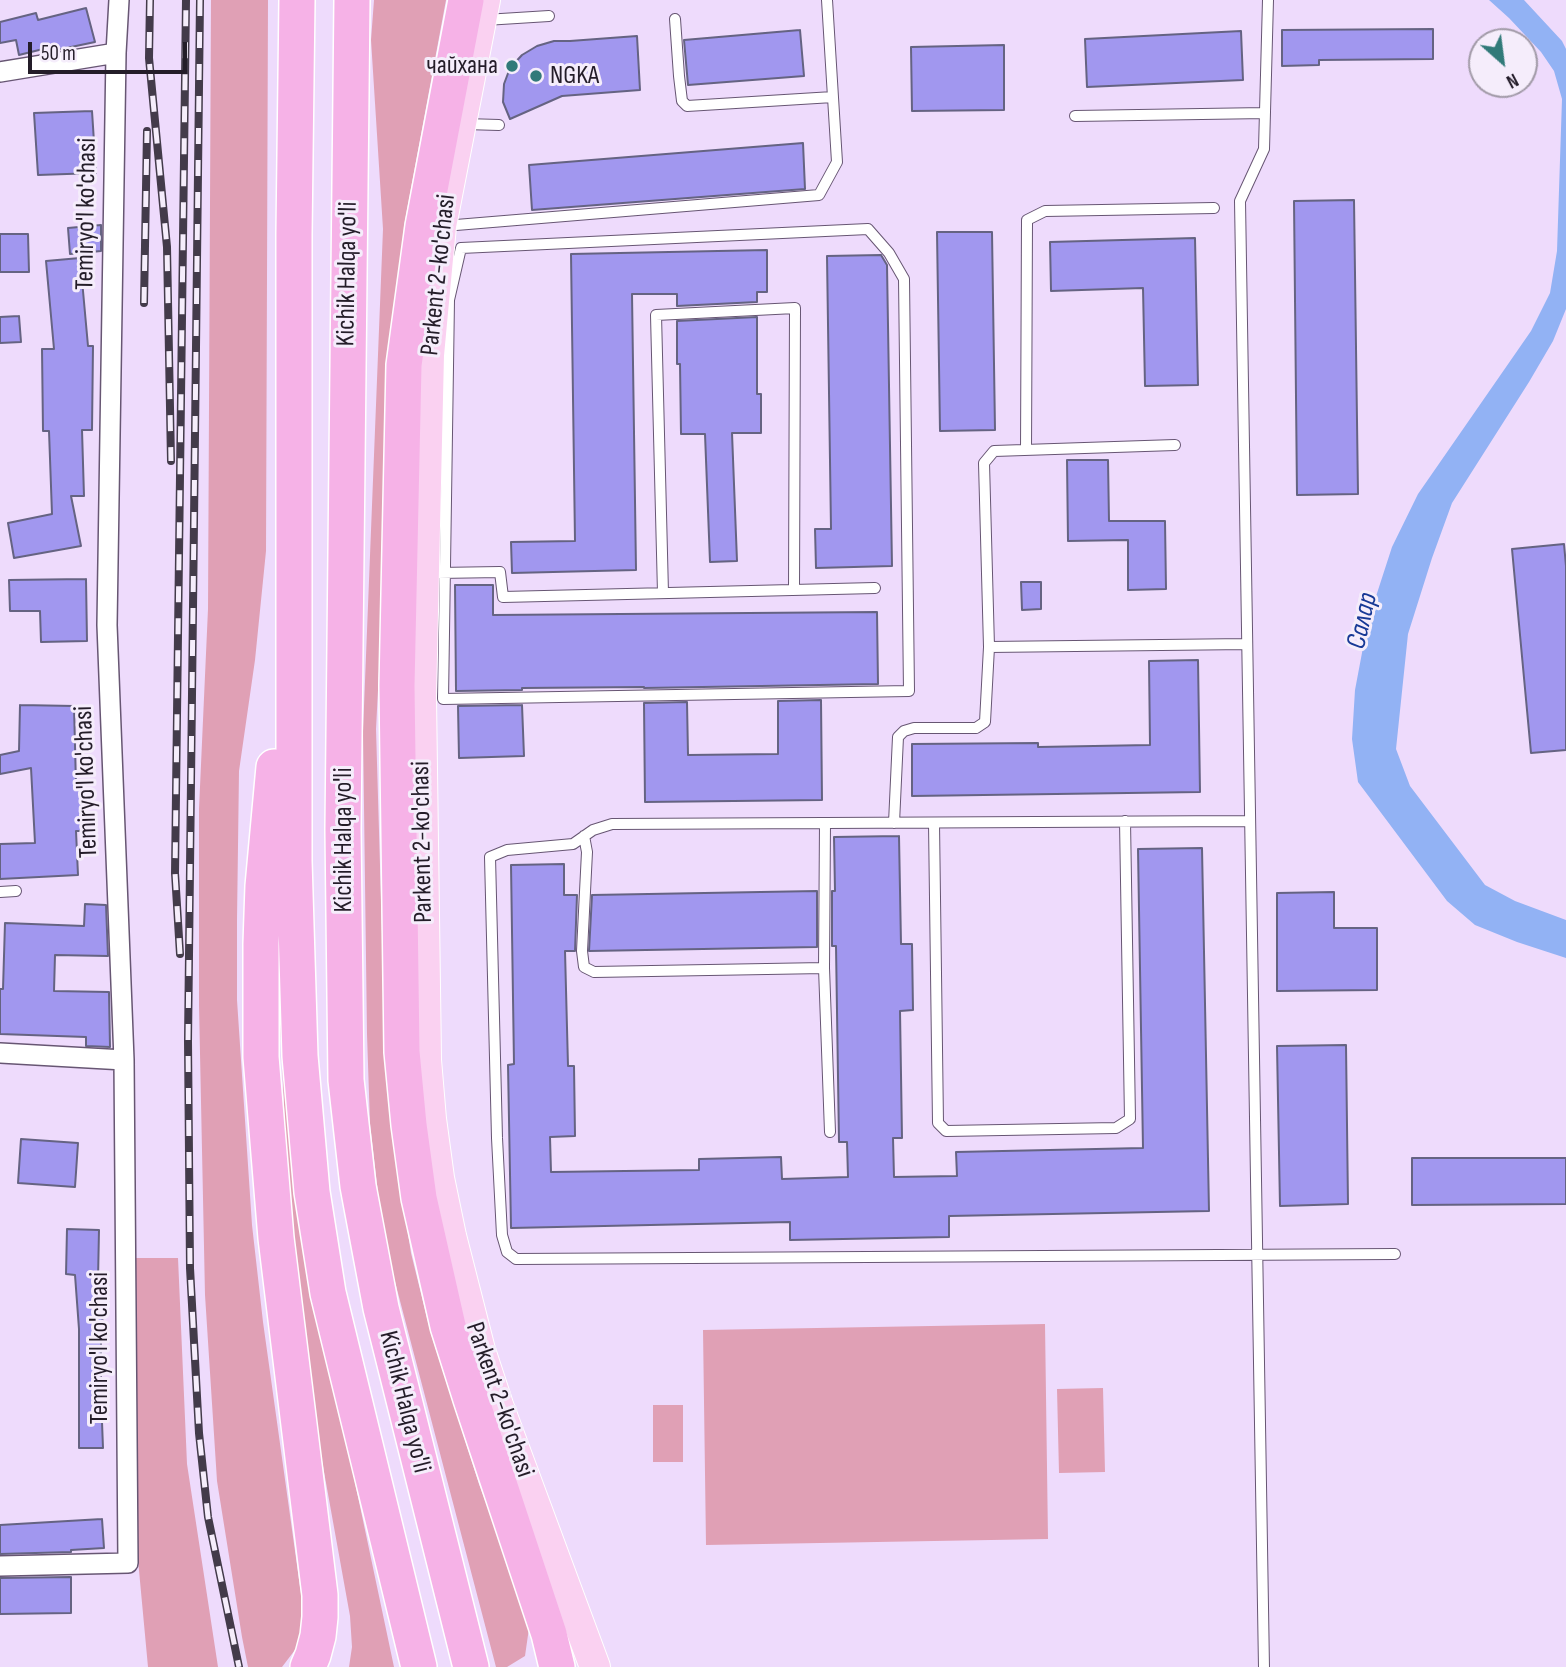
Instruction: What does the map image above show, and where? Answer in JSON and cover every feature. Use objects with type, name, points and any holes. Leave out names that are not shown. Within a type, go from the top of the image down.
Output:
[{"type":"highway","name":"Kichik Halqa yo'li","points":[[297,0],[293,555],[294,861],[300,1056],[312,1192],[328,1293],[418,1660]]},
{"type":"highway","name":"Kichik Halqa yo'li","points":[[352,0],[343,815],[346,1080],[358,1186],[381,1308],[468,1654]]},
{"type":"highway","points":[[477,7],[423,226],[404,365],[411,573],[397,686],[402,1052],[419,1198],[448,1326],[549,1634],[557,1667]]},
{"type":"highway","points":[[293,555],[263,886],[260,1000],[261,1057],[276,1238],[320,1595],[318,1636],[308,1667]]},
{"type":"main road","name":"Parkent 2-ko'chasi","points":[[477,7],[461,124],[441,226],[411,573],[421,697],[426,1060],[439,1178],[456,1259],[483,1361],[596,1665]]},
{"type":"street","name":"Temiryo'l ko'chasi","points":[[0,1566],[128,1563],[124,1060],[107,625],[119,0]]},
{"type":"street","points":[[0,72],[116,53]]},
{"type":"street","points":[[0,1053],[124,1060]]},
{"type":"lane","points":[[441,226],[820,195],[837,162],[827,0]]},
{"type":"lane","points":[[1264,1667],[1240,201],[1264,149],[1268,0]]},
{"type":"lane","points":[[477,7],[549,16]]},
{"type":"lane","points":[[675,19],[678,76],[682,101],[687,106],[833,97]]},
{"type":"lane","points":[[1075,116],[1265,113]]},
{"type":"lane","points":[[461,124],[499,125]]},
{"type":"lane","points":[[1026,450],[1027,220],[1045,211],[1214,208]]},
{"type":"lane","points":[[868,229],[888,253],[904,279],[909,691],[443,699],[449,300],[461,248],[868,229]]},
{"type":"lane","points":[[663,593],[656,315],[795,308],[794,590]]},
{"type":"lane","points":[[894,823],[898,737],[904,731],[914,728],[976,727],[985,722],[989,647],[984,463],[994,451],[1175,445]]},
{"type":"lane","points":[[411,573],[500,572],[503,597],[875,588]]},
{"type":"lane","points":[[989,647],[1247,644]]},
{"type":"lane","points":[[934,823],[938,1123],[946,1131],[1116,1128],[1130,1119],[1125,821]]},
{"type":"lane","points":[[1251,821],[612,824],[593,830],[573,844],[507,850],[490,857],[497,1138],[502,1235],[507,1252],[516,1259],[1395,1254]]},
{"type":"lane","points":[[825,823],[824,968],[830,1132]]},
{"type":"lane","points":[[584,836],[587,852],[582,951],[584,967],[594,972],[824,968]]},
{"type":"lane","points":[[0,892],[16,891]]},
{"type":"shaded area","points":[[211,0],[268,0],[266,551],[255,660],[239,771],[237,1000],[252,1225],[302,1601],[302,1625],[298,1646],[282,1667],[248,1667],[217,1481],[205,1295],[199,1005],[199,809],[208,609]]},
{"type":"shaded area","points":[[374,0],[446,0],[404,226],[395,359],[376,729],[385,1036],[399,1175],[411,1253],[431,1334],[479,1484],[530,1621],[525,1656],[507,1667],[496,1667],[383,1236],[370,1124],[363,731],[383,229],[371,40]]},
{"type":"shaded area","points":[[279,999],[298,1213],[394,1667],[349,1667],[352,1647],[350,1616],[308,1383],[289,1212]]},
{"type":"shaded area","points":[[135,1258],[178,1258],[187,1464],[218,1667],[148,1667],[137,1549]]},
{"type":"shaded area","points":[[1045,1324],[1048,1539],[706,1545],[703,1330]]},
{"type":"shaded area","points":[[1103,1388],[1105,1472],[1059,1473],[1057,1389]]},
{"type":"shaded area","points":[[653,1405],[683,1405],[683,1462],[653,1462]]},
{"type":"water","name":"Салар","points":[[1489,0],[1524,0],[1562,41],[1566,49],[1566,309],[1553,341],[1529,382],[1452,503],[1408,634],[1396,749],[1410,786],[1485,885],[1515,901],[1566,920],[1566,958],[1475,925],[1447,901],[1358,782],[1352,739],[1355,690],[1368,621],[1392,547],[1418,494],[1531,331],[1550,293],[1557,251],[1562,99],[1554,71],[1538,49],[1538,28],[1518,28]]},
{"type":"building","points":[[86,8],[95,42],[52,51],[51,47],[19,55],[16,40],[0,43],[0,22],[36,13],[38,20]]},
{"type":"building","points":[[1433,29],[1433,59],[1319,60],[1319,65],[1282,66],[1282,30]]},
{"type":"building","points":[[800,30],[804,76],[688,85],[684,40]]},
{"type":"building","points":[[1241,31],[1243,80],[1087,87],[1085,39]]},
{"type":"building","points":[[637,36],[640,90],[562,96],[510,119],[503,102],[504,84],[510,68],[522,55],[537,46],[554,41]]},
{"type":"building","points":[[1004,45],[1004,110],[912,111],[911,47]]},
{"type":"building","points":[[92,111],[96,173],[38,175],[34,113]]},
{"type":"building","points":[[803,143],[805,189],[532,210],[529,165]]},
{"type":"building","points":[[1354,200],[1358,494],[1297,495],[1294,201]]},
{"type":"building","points":[[101,225],[101,251],[70,254],[68,228]]},
{"type":"building","points":[[937,232],[992,232],[995,430],[940,431]]},
{"type":"building","points":[[0,234],[28,234],[29,272],[0,272]]},
{"type":"building","points":[[1195,238],[1198,385],[1145,386],[1143,288],[1051,291],[1050,242]]},
{"type":"building","points":[[767,250],[767,292],[757,292],[757,302],[677,306],[677,294],[632,294],[636,570],[512,573],[511,542],[575,541],[571,254]]},
{"type":"building","points":[[881,255],[887,265],[892,566],[816,568],[815,529],[831,529],[827,256]]},
{"type":"building","points":[[80,258],[88,346],[93,346],[92,430],[82,430],[84,496],[71,496],[81,546],[14,558],[8,523],[52,514],[49,431],[43,431],[42,349],[54,349],[46,261]]},
{"type":"building","points":[[19,316],[21,342],[0,343],[0,317]]},
{"type":"building","points":[[757,317],[757,394],[761,394],[761,433],[732,433],[737,561],[710,562],[705,434],[681,434],[677,321]]},
{"type":"building","points":[[1067,460],[1108,460],[1109,521],[1165,521],[1166,589],[1128,590],[1128,540],[1068,541]]},
{"type":"building","points":[[1564,544],[1566,750],[1531,753],[1512,549]]},
{"type":"building","points":[[86,579],[87,641],[41,642],[40,611],[10,611],[9,580]]},
{"type":"building","points":[[1021,582],[1041,582],[1041,609],[1022,610]]},
{"type":"building","points":[[455,585],[493,585],[493,615],[877,612],[878,684],[456,691]]},
{"type":"building","points":[[1198,660],[1200,792],[912,796],[912,744],[1038,743],[1038,747],[1150,745],[1149,661]]},
{"type":"building","points":[[821,700],[822,800],[645,802],[644,703],[687,702],[688,755],[778,754],[778,701]]},
{"type":"building","points":[[20,705],[74,706],[76,785],[80,785],[83,831],[76,831],[78,875],[0,879],[0,844],[35,843],[31,768],[0,774],[0,755],[19,751]]},
{"type":"building","points":[[522,705],[524,756],[459,758],[458,706]]},
{"type":"building","points":[[899,836],[901,944],[912,944],[913,1010],[900,1011],[902,1138],[893,1138],[894,1177],[957,1176],[956,1152],[1143,1148],[1138,849],[1202,848],[1209,1211],[949,1216],[949,1237],[790,1240],[790,1222],[511,1228],[508,1065],[514,1064],[511,865],[564,864],[564,895],[577,895],[575,951],[565,951],[568,1066],[574,1066],[575,1136],[550,1137],[551,1172],[699,1170],[699,1159],[781,1157],[782,1179],[848,1177],[847,1142],[839,1142],[836,946],[832,946],[834,837]]},
{"type":"building","points":[[817,891],[817,947],[589,951],[592,895]]},
{"type":"building","points":[[1334,892],[1334,928],[1377,928],[1377,990],[1277,991],[1277,893]]},
{"type":"building","points":[[85,904],[106,905],[108,956],[55,955],[54,991],[109,992],[110,1047],[86,1046],[86,1037],[0,1034],[5,923],[84,926]]},
{"type":"building","points":[[1346,1045],[1348,1204],[1280,1206],[1277,1046]]},
{"type":"building","points":[[21,1139],[78,1143],[75,1187],[18,1183]]},
{"type":"building","points":[[1412,1158],[1566,1158],[1566,1204],[1412,1205]]},
{"type":"building","points":[[67,1229],[99,1230],[98,1280],[103,1330],[103,1448],[79,1448],[79,1329],[75,1275],[66,1274]]},
{"type":"building","points":[[102,1519],[104,1548],[0,1554],[0,1525]]},
{"type":"building","points":[[71,1577],[71,1613],[0,1614],[0,1578]]},
{"type":"railway","points":[[150,0],[149,58],[167,247],[171,461]]},
{"type":"railway","points":[[180,954],[175,873],[186,0]]},
{"type":"railway","points":[[200,0],[188,1041],[190,1268],[199,1433],[208,1517],[239,1667]]},
{"type":"railway","points":[[144,303],[147,131]]},
{"type":"place","name":"чайхана","points":[[512,66]]},
{"type":"place","name":"NGKA","points":[[536,76]]}]
